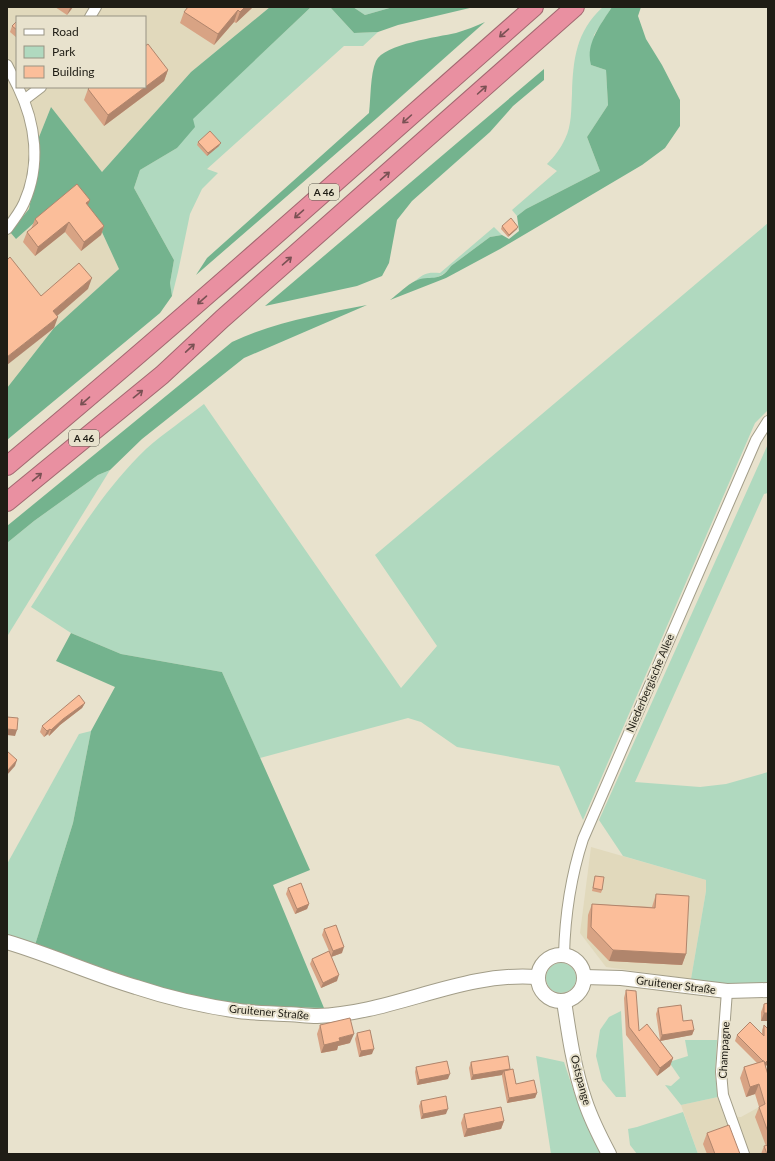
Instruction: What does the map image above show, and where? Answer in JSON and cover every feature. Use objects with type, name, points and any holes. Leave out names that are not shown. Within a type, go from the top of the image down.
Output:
[{"type":"highway","name":"A 46","points":[[7,466],[79,406],[202,299],[534,7]]},
{"type":"highway","name":"A 46","points":[[7,502],[162,375],[222,319],[575,7]]},
{"type":"main road","name":"Gruitener Straße","points":[[7,942],[36,950],[83,969],[135,987],[185,1001],[240,1011],[318,1016],[368,1010],[481,981],[521,976],[537,977]]},
{"type":"main road","points":[[557,955],[564,955],[577,961],[582,968],[584,977],[583,986],[578,994],[570,1000],[552,1000],[544,995],[539,987],[537,977],[541,965],[547,959],[557,955]]},
{"type":"main road","name":"Gruitener Straße","points":[[584,977],[621,978],[727,991],[768,990]]},
{"type":"main road","name":"Ostspange","points":[[564,1001],[577,1072],[585,1101],[596,1129],[609,1154]]},
{"type":"street","points":[[91,16],[96,7]]},
{"type":"street","points":[[7,65],[16,82]]},
{"type":"street","points":[[7,229],[24,204],[33,177],[35,151],[31,119],[19,88]]},
{"type":"street","points":[[24,100],[40,88]]},
{"type":"street","name":"Niederbergische Allee","points":[[564,955],[564,936],[574,870],[583,839],[756,440],[768,422]]},
{"type":"street","name":"Champagne","points":[[727,991],[721,1072],[723,1095],[744,1154]]},
{"type":"shaded area","points":[[7,7],[270,7],[191,72],[102,172],[51,107],[39,137],[39,158],[29,209],[10,232],[16,239],[72,189],[101,230],[119,269],[54,328],[7,388]]},
{"type":"shaded area","points":[[591,847],[706,880],[706,891],[691,979],[606,967],[580,933]]},
{"type":"shaded area","points":[[718,1097],[724,1116],[741,1117],[768,1102],[768,1154],[698,1154],[681,1105]]},
{"type":"green space","points":[[270,7],[311,7],[193,119],[195,127],[177,148],[140,170],[134,188],[174,260],[170,283],[172,296],[160,313],[7,440],[7,388],[54,328],[119,269],[101,230],[72,189],[16,239],[10,232],[29,209],[39,158],[39,137],[51,107],[102,172],[191,72]]},
{"type":"green space","points":[[311,7],[330,7],[354,33],[378,32],[363,46],[344,46],[207,169],[218,173],[202,189],[190,214],[172,296],[170,283],[174,260],[134,188],[140,170],[177,148],[192,119]]},
{"type":"green space","points":[[330,7],[353,7],[365,15],[393,7],[474,7],[398,25],[378,32],[354,33]]},
{"type":"green space","points":[[353,7],[393,7],[365,15]]},
{"type":"green space","points":[[603,7],[612,7],[594,35],[591,65],[606,70],[608,105],[587,137],[600,171],[526,209],[517,216],[512,210],[557,171],[547,164],[561,146],[569,128],[571,117],[573,69],[578,47],[587,26]]},
{"type":"green space","points":[[612,7],[641,7],[638,16],[646,39],[662,65],[680,100],[680,126],[665,148],[642,165],[500,249],[446,278],[390,300],[415,281],[438,277],[447,272],[451,266],[490,237],[502,235],[509,239],[519,231],[517,216],[526,209],[600,171],[587,137],[608,105],[606,70],[591,65],[590,49],[595,34]]},
{"type":"green space","points":[[485,22],[196,275],[207,258],[369,113],[374,67],[376,61],[381,55],[389,50],[412,42],[456,33]]},
{"type":"green space","points":[[544,69],[544,80],[513,106],[490,132],[412,201],[397,220],[389,263],[382,276],[357,286],[265,306]]},
{"type":"green space","points":[[768,223],[768,410],[755,423],[583,820],[559,766],[457,747],[421,722],[408,718],[260,758],[222,672],[121,654],[71,633],[31,607],[70,545],[98,505],[129,466],[146,449],[204,404],[401,688],[437,646],[375,555]]},
{"type":"green space","points":[[494,227],[502,235],[490,237],[451,266],[444,274],[431,279],[415,281],[426,274],[440,273]]},
{"type":"green space","points":[[367,305],[244,358],[142,439],[110,470],[98,475],[34,521],[7,543],[7,526],[232,342],[281,324],[315,315]]},
{"type":"green space","points":[[768,444],[768,493],[764,494],[635,782],[700,787],[726,784],[768,772],[768,983],[727,984],[691,979],[706,891],[706,880],[623,856],[599,820]]},
{"type":"green space","points":[[110,470],[8,635],[7,543],[34,521],[98,475]]},
{"type":"green space","points":[[71,633],[121,654],[222,672],[310,870],[273,885],[324,1008],[233,1006],[168,993],[35,945],[73,823],[91,731],[115,687],[56,661]]},
{"type":"green space","points":[[91,731],[73,823],[35,945],[7,936],[7,864],[79,734]]},
{"type":"green space","points":[[561,963],[572,967],[576,978],[572,989],[561,993],[550,989],[546,978],[550,967]]},
{"type":"green space","points":[[621,1011],[626,1097],[616,1097],[602,1080],[596,1056],[600,1030],[609,1017]]},
{"type":"green space","points":[[685,1040],[717,1040],[715,1074],[718,1097],[681,1105],[665,1085],[671,1086],[680,1078],[669,1062],[688,1056]]},
{"type":"green space","points":[[536,1056],[564,1062],[575,1095],[601,1154],[551,1154]]},
{"type":"green space","points":[[683,1112],[698,1154],[637,1154],[630,1145],[628,1129]]},
{"type":"building","points":[[188,7],[245,7],[240,12],[238,10],[218,34],[184,12]]},
{"type":"building","points":[[16,22],[16,29],[12,26]]},
{"type":"building","points":[[148,44],[168,70],[146,86],[146,45]]},
{"type":"building","points":[[89,88],[144,88],[108,115],[88,89]]},
{"type":"building","points":[[210,131],[221,143],[208,153],[198,142]]},
{"type":"building","points":[[77,184],[90,200],[86,203],[104,226],[84,242],[69,222],[38,247],[27,232],[38,223],[35,219]]},
{"type":"building","points":[[511,218],[518,227],[509,235],[502,226]]},
{"type":"building","points":[[10,257],[41,296],[79,263],[92,278],[53,311],[58,317],[7,357],[7,260]]},
{"type":"building","points":[[79,695],[85,703],[51,730],[50,729],[47,731],[42,726]]},
{"type":"building","points":[[7,717],[18,718],[17,730],[7,729]]},
{"type":"building","points":[[7,751],[17,760],[7,771]]},
{"type":"building","points":[[595,876],[604,877],[602,890],[593,888]]},
{"type":"building","points":[[301,883],[309,904],[297,909],[288,888]]},
{"type":"building","points":[[656,894],[689,896],[686,954],[613,950],[591,927],[592,904],[655,908]]},
{"type":"building","points":[[336,925],[344,947],[333,951],[324,929]]},
{"type":"building","points":[[329,951],[339,975],[323,983],[312,959]]},
{"type":"building","points":[[626,990],[636,991],[639,1031],[647,1024],[673,1058],[660,1068],[629,1027]]},
{"type":"building","points":[[768,1003],[768,1013],[764,1013],[764,1004]]},
{"type":"building","points":[[681,1005],[683,1021],[692,1020],[694,1030],[662,1035],[658,1008]]},
{"type":"building","points":[[350,1018],[354,1034],[339,1038],[340,1041],[324,1045],[320,1025]]},
{"type":"building","points":[[750,1022],[764,1036],[764,1025],[768,1029],[768,1060],[765,1063],[737,1035]]},
{"type":"building","points":[[370,1030],[374,1049],[361,1051],[357,1033]]},
{"type":"building","points":[[508,1056],[510,1069],[473,1075],[471,1062]]},
{"type":"building","points":[[447,1061],[450,1074],[419,1080],[416,1067]]},
{"type":"building","points":[[764,1061],[768,1075],[768,1132],[759,1107],[765,1104],[759,1084],[750,1087],[744,1067]]},
{"type":"building","points":[[513,1069],[516,1084],[534,1080],[537,1093],[509,1098],[504,1071]]},
{"type":"building","points":[[446,1096],[448,1109],[423,1114],[421,1101]]},
{"type":"building","points":[[501,1107],[504,1121],[467,1129],[464,1114]]},
{"type":"building","points":[[729,1125],[740,1154],[715,1154],[707,1133]]},
{"type":"building","points":[[768,1145],[768,1154],[767,1154],[764,1146]]}]
